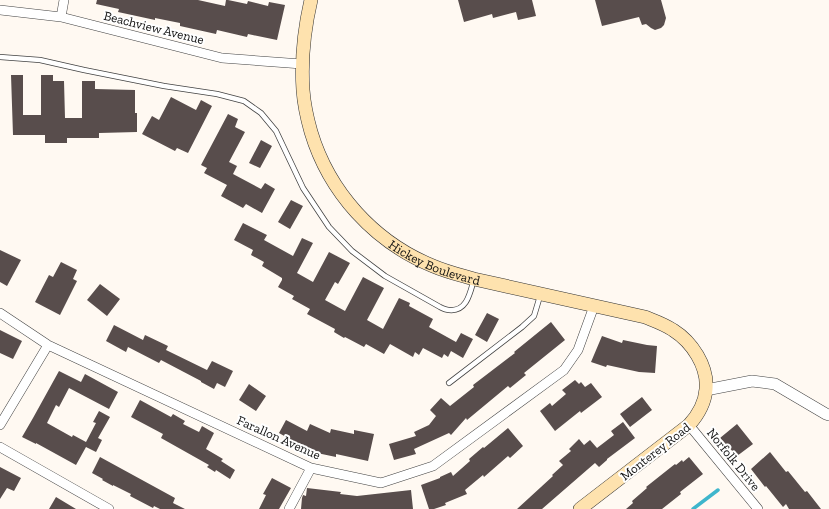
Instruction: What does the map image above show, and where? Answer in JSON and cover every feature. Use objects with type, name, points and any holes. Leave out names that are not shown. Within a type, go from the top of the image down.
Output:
[{"type":"main road","name":"Hickey Boulevard","points":[[311,0],[304,37],[302,64],[303,92],[307,117],[314,141],[323,164],[330,176],[346,200],[376,232],[413,256],[432,266],[454,274],[645,317],[660,322],[674,330],[695,351],[706,376],[706,390]]},
{"type":"main road","name":"Monterey Road","points":[[580,509],[689,425],[697,415],[703,403],[706,390]]},
{"type":"street","points":[[61,17],[64,0]]},
{"type":"street","name":"Beachview Avenue","points":[[0,10],[61,17],[222,58],[302,64]]},
{"type":"street","name":"Farallon Avenue","points":[[0,313],[48,345],[311,468],[381,483],[433,466],[564,370],[578,350],[594,306]]},
{"type":"street","points":[[0,425],[48,345]]},
{"type":"street","points":[[706,390],[752,381],[775,384],[829,415]]},
{"type":"street","name":"Norfolk Drive","points":[[689,425],[758,509]]},
{"type":"street","points":[[0,447],[109,509]]},
{"type":"street","points":[[289,509],[311,468]]},
{"type":"lane","points":[[0,56],[40,60],[164,86],[217,94],[244,101],[261,113],[276,131],[303,188],[328,226],[352,252],[385,276],[440,307],[449,310],[460,308],[465,304],[474,279]]},
{"type":"lane","points":[[449,383],[534,316],[540,294]]},
{"type":"building","points":[[97,0],[198,0],[225,6],[226,0],[228,0],[247,4],[248,1],[268,6],[269,2],[285,5],[277,40],[248,34],[247,37],[217,30],[216,34],[180,26],[180,23],[155,18],[155,20],[118,12],[119,9],[96,4]]},
{"type":"building","points":[[458,0],[532,0],[536,16],[518,20],[516,12],[493,18],[492,14],[464,22]]},
{"type":"building","points":[[595,0],[661,0],[666,18],[664,25],[655,30],[646,24],[642,25],[639,17],[602,26]]},
{"type":"building","points":[[11,75],[23,75],[23,115],[41,115],[41,75],[53,75],[53,81],[64,81],[65,118],[82,118],[82,81],[95,81],[95,89],[135,90],[137,132],[99,133],[99,138],[67,138],[67,143],[45,143],[45,135],[13,135]]},
{"type":"building","points":[[171,97],[196,110],[201,100],[212,106],[188,153],[177,148],[175,151],[142,134],[152,116],[159,120]]},
{"type":"building","points":[[228,114],[238,119],[235,127],[245,132],[229,162],[237,166],[233,174],[261,189],[265,183],[275,189],[262,213],[246,204],[243,208],[221,196],[227,185],[204,173],[207,168],[201,165]]},
{"type":"building","points":[[261,140],[272,146],[260,168],[249,163]]},
{"type":"building","points":[[291,200],[303,206],[290,229],[278,222]]},
{"type":"building","points":[[243,223],[267,235],[264,240],[293,256],[302,238],[313,243],[297,273],[313,282],[329,252],[350,263],[338,284],[335,282],[325,300],[345,311],[363,277],[384,288],[367,320],[383,329],[399,298],[410,303],[409,306],[433,319],[429,327],[456,342],[461,333],[473,339],[463,358],[451,351],[448,357],[444,354],[442,358],[423,348],[419,355],[415,352],[413,357],[390,344],[384,354],[366,344],[364,347],[334,332],[335,329],[307,314],[310,309],[292,299],[294,296],[278,287],[282,278],[262,266],[264,262],[251,255],[253,250],[234,240]]},
{"type":"building","points":[[0,250],[21,260],[7,286],[0,282]]},
{"type":"building","points":[[61,262],[77,270],[73,279],[77,281],[60,315],[35,302],[49,275],[53,277]]},
{"type":"building","points":[[100,284],[120,299],[107,316],[87,300]]},
{"type":"building","points":[[487,313],[499,319],[487,342],[475,335]]},
{"type":"building","points":[[551,322],[565,340],[524,373],[526,375],[510,388],[508,386],[467,420],[466,418],[451,435],[449,433],[414,449],[416,454],[394,460],[389,444],[416,436],[414,432],[429,425],[436,416],[430,410],[441,398],[450,406],[474,387],[473,385],[515,353],[514,352]]},
{"type":"building","points":[[114,325],[143,340],[145,335],[168,346],[166,350],[207,370],[212,361],[233,371],[225,387],[217,383],[214,389],[161,360],[159,363],[128,347],[126,352],[106,341]]},
{"type":"building","points":[[0,330],[22,341],[13,359],[0,353]]},
{"type":"building","points":[[602,336],[622,343],[623,340],[657,346],[655,373],[639,372],[607,365],[606,367],[591,362]]},
{"type":"building","points":[[59,371],[81,382],[85,374],[118,392],[109,409],[69,388],[59,407],[56,405],[47,423],[72,437],[73,435],[86,442],[96,423],[93,422],[99,411],[110,417],[98,438],[102,440],[96,452],[86,447],[76,465],[22,437]]},
{"type":"building","points":[[575,380],[579,384],[581,382],[585,387],[591,383],[602,397],[581,413],[580,411],[555,431],[540,411],[550,403],[552,406],[566,394],[562,390]]},
{"type":"building","points":[[249,384],[266,396],[256,411],[239,400]]},
{"type":"building","points":[[642,397],[652,410],[630,427],[620,414]]},
{"type":"building","points":[[140,400],[171,417],[173,414],[185,421],[183,424],[199,432],[202,426],[214,433],[206,449],[223,459],[221,461],[235,470],[230,479],[216,470],[215,472],[207,467],[209,465],[161,438],[163,434],[131,417]]},
{"type":"building","points":[[286,420],[307,431],[310,424],[330,433],[331,429],[354,434],[354,430],[374,434],[368,461],[336,454],[336,457],[317,453],[316,455],[299,448],[300,445],[279,433]]},
{"type":"building","points":[[623,422],[635,438],[607,459],[599,467],[595,463],[542,509],[517,509],[563,465],[559,461],[571,451],[569,449],[579,439],[584,445],[590,440],[597,448],[614,435],[611,431]]},
{"type":"building","points":[[737,424],[753,444],[737,456],[720,438]]},
{"type":"building","points":[[508,428],[523,446],[510,458],[508,456],[484,477],[483,475],[465,490],[467,494],[445,503],[446,505],[429,509],[421,485],[451,472],[453,476],[470,461],[469,459]]},
{"type":"building","points":[[770,452],[786,472],[788,471],[805,492],[807,491],[821,509],[789,509],[786,504],[783,507],[766,486],[765,487],[751,469]]},
{"type":"building","points":[[100,457],[175,498],[173,503],[185,509],[160,509],[154,506],[153,508],[130,496],[131,494],[102,480],[103,479],[92,473]]},
{"type":"building","points":[[689,457],[703,474],[680,492],[681,494],[662,509],[626,509],[633,503],[632,501],[647,488],[646,487],[675,464],[676,465],[682,460],[683,462]]},
{"type":"building","points":[[0,467],[21,478],[14,491],[7,488],[0,499]]},
{"type":"building","points":[[272,478],[291,488],[279,509],[259,509],[266,495],[263,494]]},
{"type":"building","points":[[307,488],[341,492],[340,494],[357,496],[411,490],[413,509],[301,509],[302,498],[303,495],[306,496]]},
{"type":"building","points":[[56,497],[76,509],[49,509]]},
{"type":"waterway","points":[[693,509],[718,490]]}]
